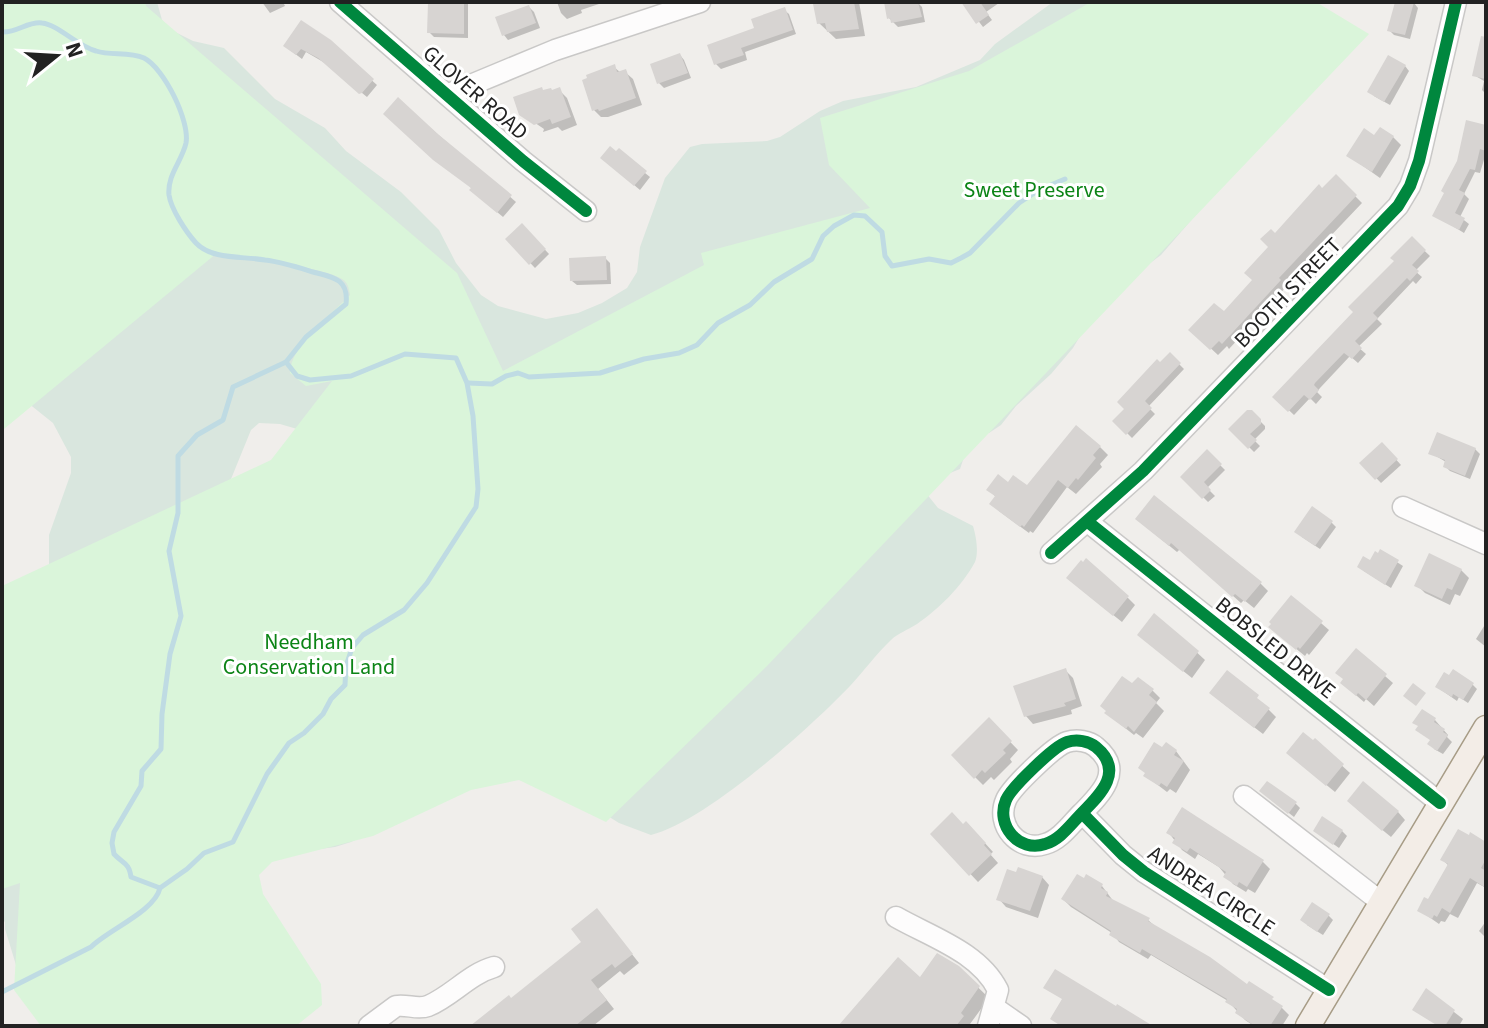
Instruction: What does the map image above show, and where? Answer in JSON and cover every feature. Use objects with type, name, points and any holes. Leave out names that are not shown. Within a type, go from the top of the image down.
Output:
[{"type":"main road","points":[[1308,1026],[1486,728]]},
{"type":"street","name":"GLOVER ROAD","points":[[340,2],[523,161],[586,211]]},
{"type":"street","points":[[449,94],[555,50],[700,2]]},
{"type":"street","name":"BOOTH STREET","points":[[1051,553],[1143,471],[1398,206],[1410,186],[1419,161],[1456,2]]},
{"type":"street","points":[[1403,507],[1486,544]]},
{"type":"street","name":"BOBSLED DRIVE","points":[[1088,522],[1440,803]]},
{"type":"street","points":[[1078,740],[1100,750],[1109,771],[1103,791],[1082,813],[1055,840],[1036,846],[1014,839],[1007,830],[1003,816],[1006,800],[1013,790],[1056,748],[1078,740]]},
{"type":"street","points":[[1244,796],[1381,902]]},
{"type":"street","name":"ANDREA CIRCLE","points":[[1082,813],[1144,872],[1329,990]]},
{"type":"street","points":[[896,917],[959,950],[983,969],[998,990],[992,1017],[1021,1026]]},
{"type":"street","points":[[369,1026],[396,1006],[429,1006],[478,973],[494,967]]},
{"type":"green space","points":[[2,2],[157,2],[162,20],[171,30],[193,41],[224,48],[275,99],[325,128],[346,151],[401,192],[439,230],[456,263],[481,295],[498,306],[546,319],[578,313],[627,288],[637,272],[640,247],[665,178],[690,147],[767,141],[780,137],[820,111],[843,101],[916,87],[980,60],[995,44],[1053,2],[1309,2],[1239,165],[1161,255],[1102,299],[1073,348],[1051,374],[1016,406],[1001,425],[989,433],[980,433],[960,469],[935,479],[926,493],[938,508],[973,526],[976,558],[964,580],[934,611],[891,640],[832,704],[756,771],[700,812],[651,835],[619,823],[558,785],[480,775],[351,842],[283,854],[20,978],[2,919],[2,622],[49,567],[49,535],[71,473],[71,457],[53,423],[28,403]],"holes":[[[259,423],[297,429],[193,585],[251,430]]]},
{"type":"green space","points":[[2,2],[145,2],[457,273],[503,371],[704,265],[701,253],[870,208],[829,165],[820,118],[969,71],[1091,2],[1316,2],[1369,34],[767,666],[606,822],[519,780],[471,790],[373,836],[272,862],[259,875],[263,894],[321,984],[322,1005],[296,1026],[41,1026],[14,990],[20,883],[2,889],[2,586],[271,460],[332,381],[306,386],[290,373],[297,352],[313,331],[350,295],[346,282],[318,270],[217,253],[4,429]]},
{"type":"building","points":[[464,2],[464,34],[427,33],[428,3]]},
{"type":"building","points":[[854,2],[859,29],[827,32],[825,23],[817,24],[813,4]]},
{"type":"building","points":[[884,2],[918,2],[922,17],[891,23],[890,18],[887,19]]},
{"type":"building","points":[[961,2],[980,2],[989,15],[976,24]]},
{"type":"building","points":[[1395,2],[1414,2],[1405,35],[1387,31]]},
{"type":"building","points":[[529,5],[536,23],[502,36],[495,17]]},
{"type":"building","points":[[785,7],[793,30],[741,48],[744,55],[714,65],[707,45],[754,28],[751,19]]},
{"type":"building","points":[[301,20],[331,40],[374,79],[362,93],[359,94],[318,58],[301,49],[296,55],[283,46]]},
{"type":"building","points":[[1481,36],[1486,37],[1486,79],[1472,76]]},
{"type":"building","points":[[680,53],[688,73],[657,84],[650,64]]},
{"type":"building","points":[[1388,55],[1406,65],[1384,102],[1367,92]]},
{"type":"building","points":[[615,64],[617,72],[626,69],[636,98],[592,111],[582,80],[587,78],[586,75]]},
{"type":"building","points":[[542,87],[543,90],[552,90],[560,87],[571,117],[552,124],[550,119],[534,125],[519,115],[513,97]]},
{"type":"building","points":[[398,97],[512,195],[497,213],[383,114]]},
{"type":"building","points":[[1466,120],[1486,125],[1486,151],[1480,149],[1475,170],[1470,169],[1459,190],[1465,193],[1455,213],[1465,218],[1459,230],[1432,216],[1457,161]]},
{"type":"building","points":[[1380,127],[1394,136],[1372,172],[1346,156],[1364,128],[1374,135]]},
{"type":"building","points":[[610,146],[616,151],[619,148],[647,171],[634,186],[600,158]]},
{"type":"building","points":[[1336,174],[1357,195],[1222,344],[1219,341],[1210,350],[1188,330],[1214,303],[1224,311],[1252,280],[1244,273],[1268,247],[1260,239],[1271,229],[1275,233],[1319,184],[1322,188]]},
{"type":"building","points":[[522,223],[546,249],[529,265],[505,239]]},
{"type":"building","points":[[1412,236],[1426,250],[1412,265],[1419,271],[1410,281],[1407,278],[1373,313],[1378,318],[1355,341],[1362,348],[1352,359],[1344,353],[1315,383],[1319,390],[1310,400],[1304,395],[1288,412],[1272,397],[1353,312],[1348,307],[1394,261],[1390,258]]},
{"type":"building","points":[[606,256],[607,280],[570,281],[569,258]]},
{"type":"building","points":[[1170,352],[1181,363],[1145,401],[1152,408],[1126,435],[1112,421],[1124,409],[1117,402],[1157,359],[1160,362]]},
{"type":"building","points":[[1247,410],[1252,410],[1261,419],[1261,424],[1250,434],[1257,440],[1248,449],[1228,429]]},
{"type":"building","points":[[1076,425],[1101,446],[1093,455],[1096,458],[1078,480],[1076,478],[1068,488],[1058,480],[1024,527],[989,504],[995,496],[986,490],[998,474],[1008,482],[1013,475],[1027,485]]},
{"type":"building","points":[[1437,432],[1476,448],[1465,476],[1443,467],[1445,460],[1428,454]]},
{"type":"building","points":[[1382,442],[1398,459],[1375,480],[1359,463]]},
{"type":"building","points":[[1207,449],[1222,464],[1204,482],[1211,490],[1202,499],[1180,477]]},
{"type":"building","points":[[1154,495],[1262,582],[1245,602],[1235,594],[1232,597],[1171,543],[1169,546],[1135,519]]},
{"type":"building","points":[[1312,506],[1333,521],[1315,546],[1294,532]]},
{"type":"building","points":[[1380,549],[1399,560],[1385,585],[1357,567],[1363,556],[1370,560]]},
{"type":"building","points":[[1429,553],[1462,569],[1452,590],[1447,588],[1442,599],[1414,586]]},
{"type":"building","points":[[1086,558],[1129,596],[1113,616],[1066,578]]},
{"type":"building","points":[[1291,595],[1323,621],[1296,650],[1268,627]]},
{"type":"building","points":[[1154,613],[1199,651],[1183,672],[1137,635]]},
{"type":"building","points":[[1356,648],[1387,674],[1366,700],[1340,683],[1343,679],[1335,673]]},
{"type":"building","points":[[1066,668],[1076,699],[1064,703],[1066,706],[1024,717],[1013,686]]},
{"type":"building","points":[[1453,669],[1474,683],[1463,700],[1435,687],[1444,672],[1449,675]]},
{"type":"building","points":[[1227,670],[1259,695],[1257,698],[1270,708],[1254,728],[1209,693]]},
{"type":"building","points":[[1122,676],[1132,683],[1138,677],[1154,689],[1149,695],[1157,702],[1134,732],[1104,713],[1106,711],[1100,706]]},
{"type":"building","points":[[1413,683],[1426,693],[1416,706],[1403,696]]},
{"type":"building","points":[[1422,709],[1436,718],[1434,722],[1448,735],[1437,751],[1427,744],[1430,740],[1415,730],[1418,726],[1412,723]]},
{"type":"building","points":[[989,717],[1012,741],[1003,750],[1006,753],[974,779],[951,755]]},
{"type":"building","points":[[1303,732],[1313,740],[1315,738],[1344,764],[1326,786],[1286,753]]},
{"type":"building","points":[[1154,742],[1162,747],[1166,742],[1177,750],[1174,755],[1184,761],[1167,787],[1161,783],[1159,786],[1143,776],[1145,773],[1138,768]]},
{"type":"building","points":[[1267,781],[1297,802],[1288,814],[1259,791]]},
{"type":"building","points":[[1363,781],[1399,811],[1382,831],[1347,801]]},
{"type":"building","points":[[1182,807],[1264,860],[1247,887],[1239,882],[1237,886],[1223,877],[1226,872],[1190,848],[1187,852],[1172,843],[1175,838],[1166,833]]},
{"type":"building","points":[[952,812],[963,824],[966,821],[992,854],[969,876],[930,834]]},
{"type":"building","points":[[1322,816],[1343,830],[1333,845],[1313,831]]},
{"type":"building","points":[[1458,829],[1486,842],[1486,859],[1481,868],[1486,871],[1486,888],[1470,878],[1450,913],[1442,908],[1432,919],[1417,911],[1424,897],[1428,899],[1448,864],[1440,860]]},
{"type":"building","points":[[1018,867],[1043,876],[1030,911],[996,900],[1007,869],[1016,872]]},
{"type":"building","points":[[1077,874],[1084,878],[1086,874],[1103,884],[1101,888],[1108,892],[1106,896],[1150,918],[1148,921],[1210,957],[1247,984],[1249,981],[1274,997],[1272,999],[1283,1006],[1270,1026],[1255,1026],[1235,1013],[1237,1009],[1225,1002],[1227,999],[1142,949],[1140,953],[1109,935],[1111,931],[1061,899]]},
{"type":"building","points":[[1312,902],[1330,914],[1317,932],[1300,920]]},
{"type":"building","points":[[597,908],[633,954],[615,968],[612,964],[591,980],[607,1000],[575,1026],[470,1026],[509,995],[511,998],[581,942],[571,929]]},
{"type":"building","points":[[937,953],[959,966],[980,986],[961,1013],[964,1016],[956,1026],[838,1026],[898,957],[920,977]]},
{"type":"building","points":[[1055,969],[1153,1026],[1061,1026],[1050,1019],[1062,999],[1043,988]]},
{"type":"building","points":[[1426,988],[1455,1010],[1445,1026],[1438,1026],[1412,1010]]},
{"type":"waterway","points":[[2,32],[42,23],[89,48],[138,56],[152,64],[167,83],[184,122],[186,143],[170,181],[169,195],[176,213],[196,243],[219,255],[277,262],[333,278],[342,284],[346,296],[346,304],[306,337],[286,362],[233,387],[223,420],[197,435],[178,456],[178,513],[169,551],[181,616],[170,654],[161,749],[142,771],[141,786],[114,832],[112,843],[114,854],[127,866],[131,877],[160,888],[150,905],[91,947],[2,992]]},
{"type":"waterway","points":[[468,383],[492,384],[518,373],[529,377],[600,373],[644,359],[679,353],[697,345],[718,323],[750,305],[774,282],[812,259],[823,236],[854,215],[865,216],[882,232],[885,256],[892,266],[929,259],[951,263],[970,253],[1019,203],[1065,179]]},
{"type":"waterway","points":[[160,888],[204,853],[233,842],[267,774],[289,743],[323,714],[331,699],[345,685],[346,666],[352,648],[363,635],[404,610],[427,583],[476,507],[478,489],[473,416],[467,383],[456,358],[405,354],[351,376],[310,380],[297,376],[286,362]]},
{"type":"cycle path","points":[[340,2],[523,161],[586,211]]},
{"type":"cycle path","points":[[1051,553],[1143,471],[1398,206],[1410,186],[1419,161],[1456,2]]},
{"type":"cycle path","points":[[1088,522],[1440,803]]},
{"type":"cycle path","points":[[1082,813],[1056,839],[1035,846],[1018,841],[1012,835],[1003,809],[1016,786],[1061,745],[1075,741],[1093,745],[1109,765],[1109,774],[1102,791],[1082,813],[1144,872],[1329,990]]},
{"type":"park label","name":"Sweet Preserve","points":[[1034,189]]},
{"type":"park label","name":"Needham Conservation Land","points":[[309,654]]}]
